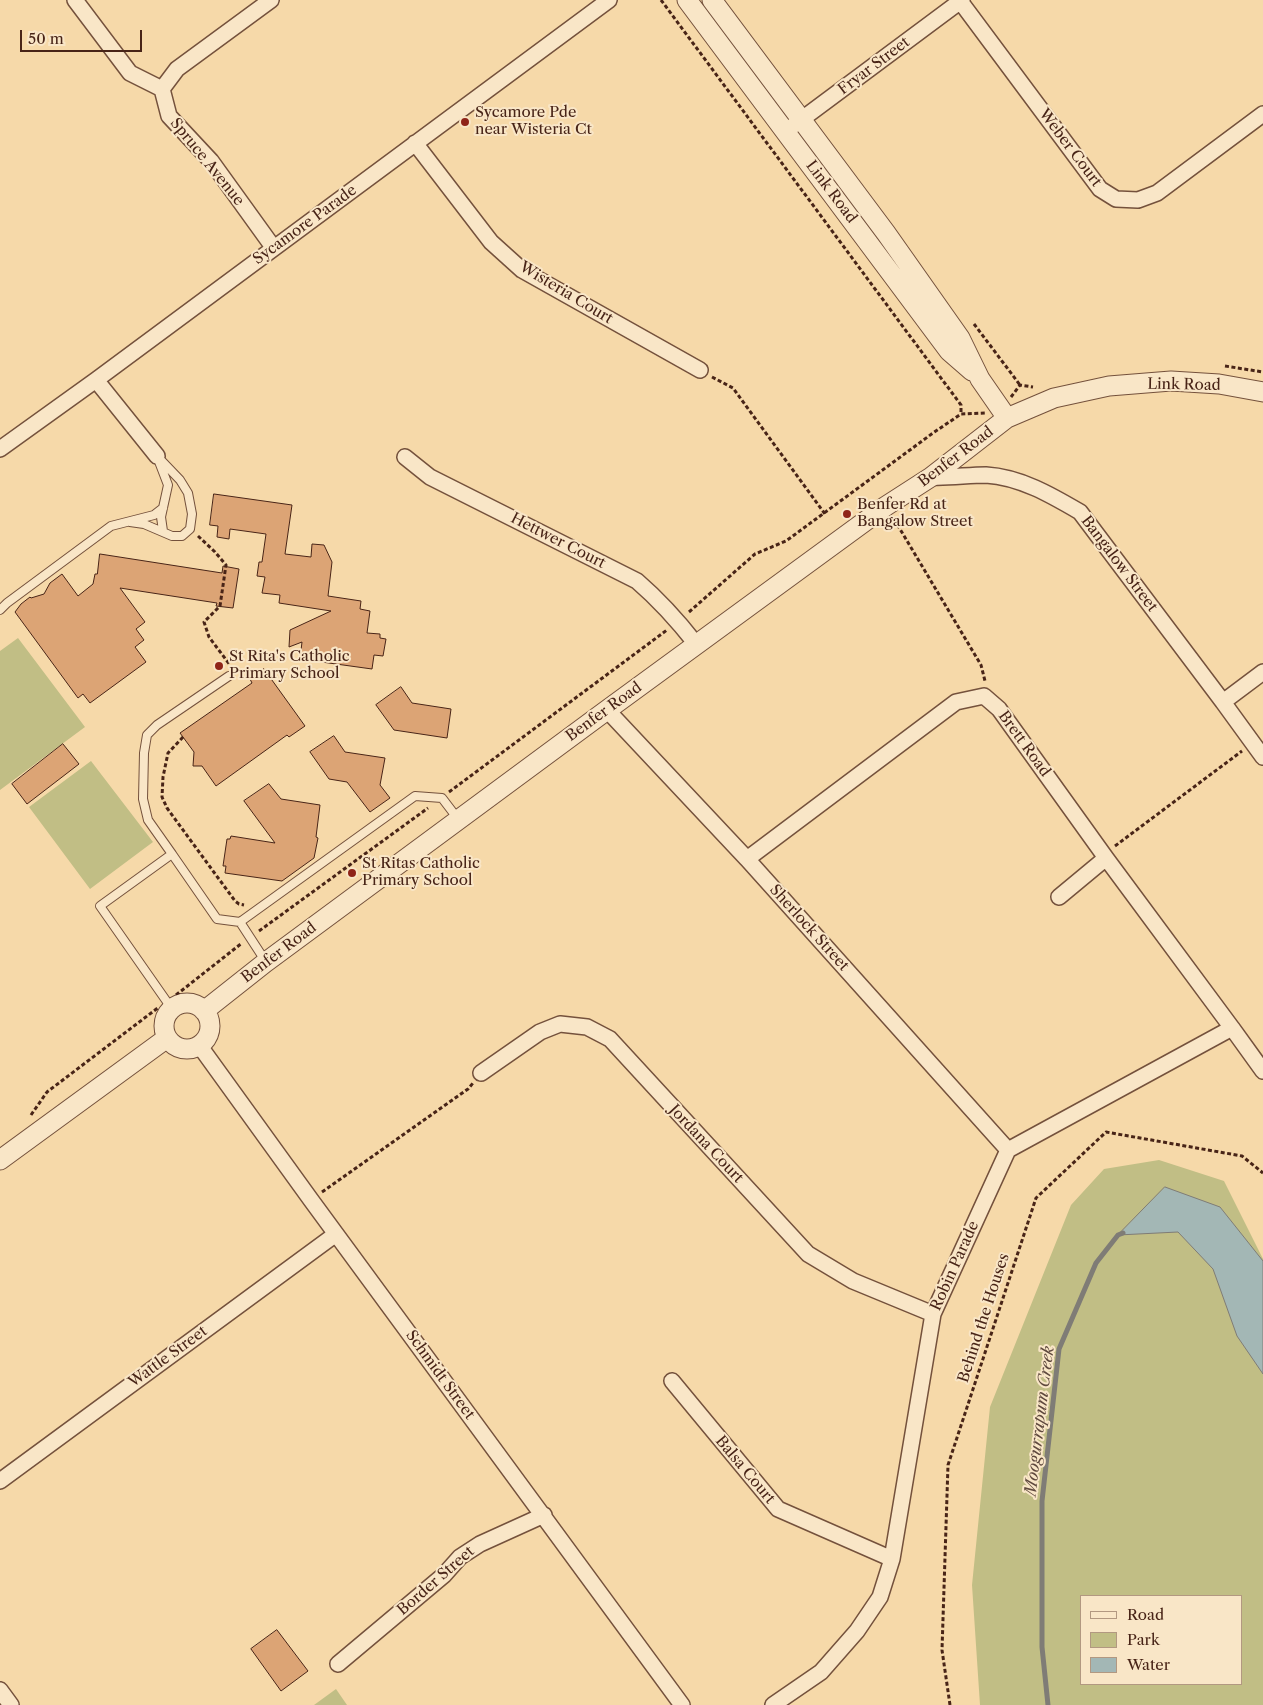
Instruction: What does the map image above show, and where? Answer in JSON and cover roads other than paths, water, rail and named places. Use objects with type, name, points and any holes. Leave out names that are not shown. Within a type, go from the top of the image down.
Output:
[{"type":"street","points":[[75,0],[130,73],[162,89],[177,69],[271,0]]},
{"type":"street","name":"Sycamore Parade","points":[[0,449],[609,0]]},
{"type":"street","name":"Link Road","points":[[687,0],[886,233],[960,338],[980,379],[1007,418],[1054,398],[1109,386],[1170,381],[1219,384],[1263,392]]},
{"type":"street","name":"Link Road","points":[[712,0],[794,126]]},
{"type":"street","name":"Fryar Street","points":[[794,126],[961,1]]},
{"type":"street","name":"Weber Court","points":[[961,1],[1100,188],[1116,199],[1138,200],[1157,193],[1263,114]]},
{"type":"street","name":"Spruce Avenue","points":[[162,89],[169,116],[211,161],[273,247]]},
{"type":"street","name":"Wisteria Court","points":[[415,144],[491,242],[522,270],[700,370]]},
{"type":"street","points":[[96,380],[157,456]]},
{"type":"street","name":"Benfer Road","points":[[204,1011],[266,962],[696,644],[886,506],[931,477],[1007,418]]},
{"type":"street","name":"Hettwer Court","points":[[405,457],[430,477],[637,581],[679,622],[696,644]]},
{"type":"street","name":"Bangalow Street","points":[[931,477],[954,478],[986,475],[1020,482],[1054,497],[1080,512],[1263,757]]},
{"type":"street","points":[[1222,702],[1263,672]]},
{"type":"street","name":"Brett Road","points":[[748,860],[956,702],[984,696],[999,709],[1232,1028]]},
{"type":"street","name":"Sherlock Street","points":[[607,710],[748,860],[1008,1150]]},
{"type":"street","points":[[1059,897],[1106,858]]},
{"type":"street","points":[[185,1004],[198,1007],[204,1011],[210,1027],[207,1037],[199,1045],[193,1048],[179,1047],[167,1038],[164,1026],[165,1020],[172,1009],[185,1004]]},
{"type":"street","name":"Jordana Court","points":[[481,1073],[540,1032],[560,1024],[587,1027],[610,1039],[808,1254],[853,1281],[933,1314]]},
{"type":"street","points":[[1008,1150],[1232,1028],[1263,1071]]},
{"type":"street","points":[[0,1160],[167,1038]]},
{"type":"street","name":"Schmidt Street","points":[[199,1045],[682,1705]]},
{"type":"street","name":"Robin Parade","points":[[773,1705],[821,1672],[857,1631],[880,1596],[892,1559],[933,1314],[1008,1150]]},
{"type":"street","name":"Wattle Street","points":[[0,1481],[336,1234]]},
{"type":"street","name":"Balsa Court","points":[[672,1381],[778,1509],[892,1559]]},
{"type":"street","name":"Border Street","points":[[338,1664],[444,1575],[460,1557],[480,1544],[544,1515]]},
{"type":"street","points":[[0,1690],[11,1705]]},
{"type":"lane","points":[[157,456],[168,485],[161,517],[163,532]]},
{"type":"lane","points":[[128,522],[144,524],[172,536],[182,536],[190,529],[192,514],[188,493],[180,480],[157,456]]},
{"type":"lane","points":[[0,610],[6,603],[111,526],[154,515],[163,508]]},
{"type":"lane","points":[[229,676],[147,735],[144,753],[143,799],[148,820],[217,919],[240,922],[416,796],[442,798],[458,820]]},
{"type":"lane","points":[[172,854],[100,906],[172,1009]]},
{"type":"lane","points":[[240,922],[266,962]]},
{"type":"water","points":[[1165,1187],[1220,1207],[1263,1261],[1263,1374],[1237,1336],[1213,1269],[1178,1232],[1118,1235]]},
{"type":"waterway","name":"Moogurrapum Creek","points":[[1048,1705],[1042,1647],[1042,1501],[1059,1349],[1096,1263],[1118,1235],[1123,1233]]},
{"type":"place","name":"Sycamore Pde near Wisteria Ct","points":[[465,122]]},
{"type":"place","name":"Benfer Rd at Bangalow Street","points":[[847,514]]},
{"type":"place","name":"St Rita's Catholic Primary School","points":[[219,666]]},
{"type":"place","name":"St Ritas Catholic Primary School","points":[[352,873]]}]
